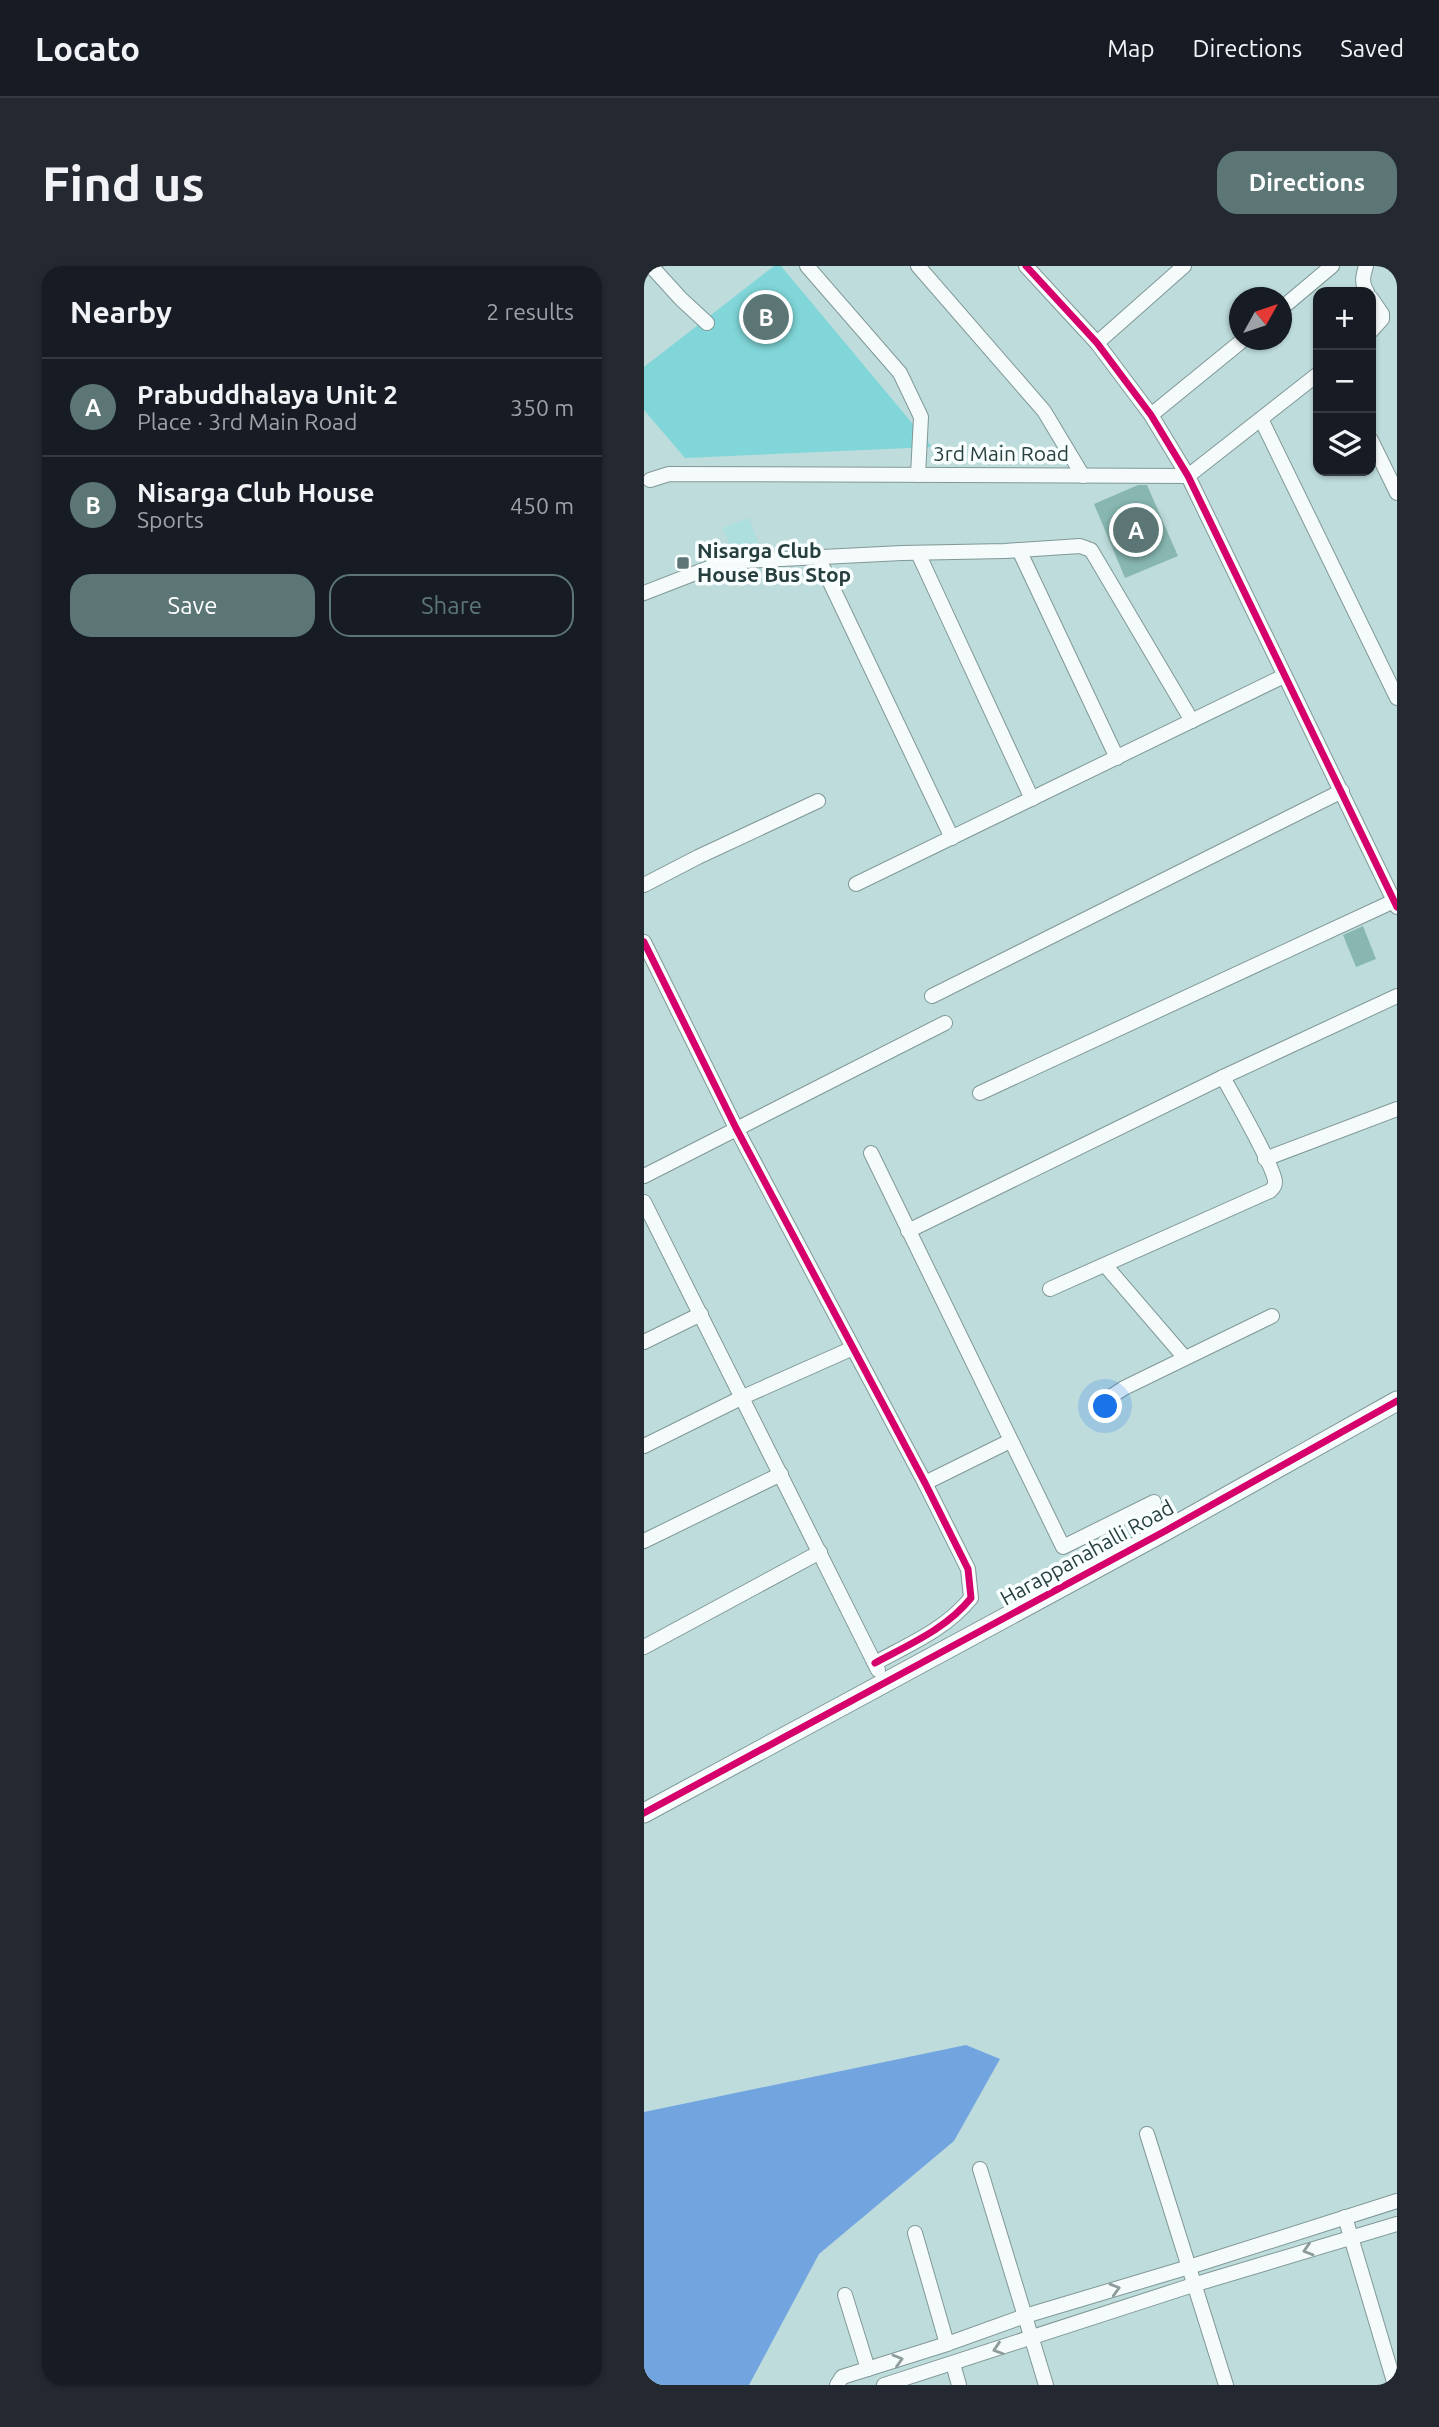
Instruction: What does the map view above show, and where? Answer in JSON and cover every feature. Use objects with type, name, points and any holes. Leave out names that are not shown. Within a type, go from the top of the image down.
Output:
[{"type":"street","points":[[651,266],[707,323]]},
{"type":"street","points":[[807,266],[900,373],[922,417],[918,475]]},
{"type":"street","points":[[918,266],[1044,411],[1083,476]]},
{"type":"street","points":[[979,1093],[1396,904],[1188,476],[1152,415],[1097,343],[1026,266]]},
{"type":"street","points":[[1097,343],[1184,266]]},
{"type":"street","points":[[1292,299],[1332,266]]},
{"type":"street","points":[[1363,287],[1362,279],[1366,266]]},
{"type":"street","points":[[1376,305],[1382,314],[1382,319],[1376,326]]},
{"type":"street","points":[[1152,415],[1231,350]]},
{"type":"street","points":[[1188,476],[1313,380]]},
{"type":"street","points":[[1261,419],[1397,698]]},
{"type":"street","points":[[1376,450],[1397,493]]},
{"type":"street","name":"3rd Main Road","points":[[650,480],[669,474],[1188,476]]},
{"type":"street","points":[[644,593],[724,562],[1080,546],[1091,550],[1192,721]]},
{"type":"street","points":[[1019,550],[1117,758]]},
{"type":"street","points":[[918,553],[1032,799]]},
{"type":"street","points":[[818,557],[951,838]]},
{"type":"street","points":[[856,884],[1284,676]]},
{"type":"street","points":[[932,996],[1342,791]]},
{"type":"street","points":[[644,885],[818,801]]},
{"type":"street","points":[[644,942],[736,1128],[968,1569],[971,1598],[958,1613],[936,1630],[875,1663]]},
{"type":"street","points":[[908,1231],[1223,1077],[1397,996]]},
{"type":"street","points":[[644,1176],[945,1023]]},
{"type":"street","points":[[1050,1289],[1270,1191],[1275,1186],[1265,1158],[1223,1077]]},
{"type":"street","points":[[1265,1158],[1397,1109]]},
{"type":"street","points":[[871,1153],[1063,1547],[1154,1502]]},
{"type":"street","points":[[644,1202],[885,1684]]},
{"type":"street","points":[[1105,1265],[1185,1358]]},
{"type":"street","points":[[644,1342],[701,1314]]},
{"type":"street","points":[[1104,1401],[1124,1388],[1272,1315]]},
{"type":"street","points":[[644,1446],[743,1397],[853,1348]]},
{"type":"street","name":"Harappanahalli Road","points":[[644,1813],[885,1684],[1397,1401]]},
{"type":"street","points":[[925,1483],[1010,1441]]},
{"type":"street","points":[[644,1541],[781,1474]]},
{"type":"street","points":[[644,1647],[820,1552]]},
{"type":"street","points":[[1147,2134],[1226,2385]]},
{"type":"street","points":[[980,2169],[1046,2385]]},
{"type":"street","points":[[837,2385],[842,2377],[1025,2316],[1397,2201]]},
{"type":"street","points":[[1345,2217],[1395,2385]]},
{"type":"street","points":[[884,2385],[1194,2285],[1397,2224]]},
{"type":"street","points":[[915,2233],[947,2344]]},
{"type":"street","points":[[845,2295],[868,2369]]},
{"type":"street","points":[[953,2364],[959,2385]]},
{"type":"shaded area","points":[[774,266],[781,266],[932,447],[685,458],[644,410],[644,367]]},
{"type":"shaded area","points":[[749,518],[763,556],[737,565],[723,528]]},
{"type":"shaded area","points":[[966,2045],[1000,2059],[954,2141],[819,2254],[749,2385],[644,2385],[644,2112]]},
{"type":"building","points":[[1138,485],[1147,485],[1178,556],[1125,578],[1094,504]]},
{"type":"building","points":[[1363,926],[1376,959],[1356,967],[1343,935]]},
{"type":"cycle path","points":[[1026,266],[1097,343],[1151,415],[1188,476],[1397,907]]},
{"type":"cycle path","points":[[644,942],[736,1128],[968,1569],[971,1598],[961,1609],[927,1635],[875,1663]]},
{"type":"cycle path","points":[[644,1813],[1167,1530],[1397,1401]]},
{"type":"place","name":"Nisarga Club House","points":[[766,317]]},
{"type":"place","name":"Prabuddhalaya Unit 2","points":[[1136,530]]},
{"type":"place","name":"Nisarga Club House Bus Stop","points":[[683,563]]}]
